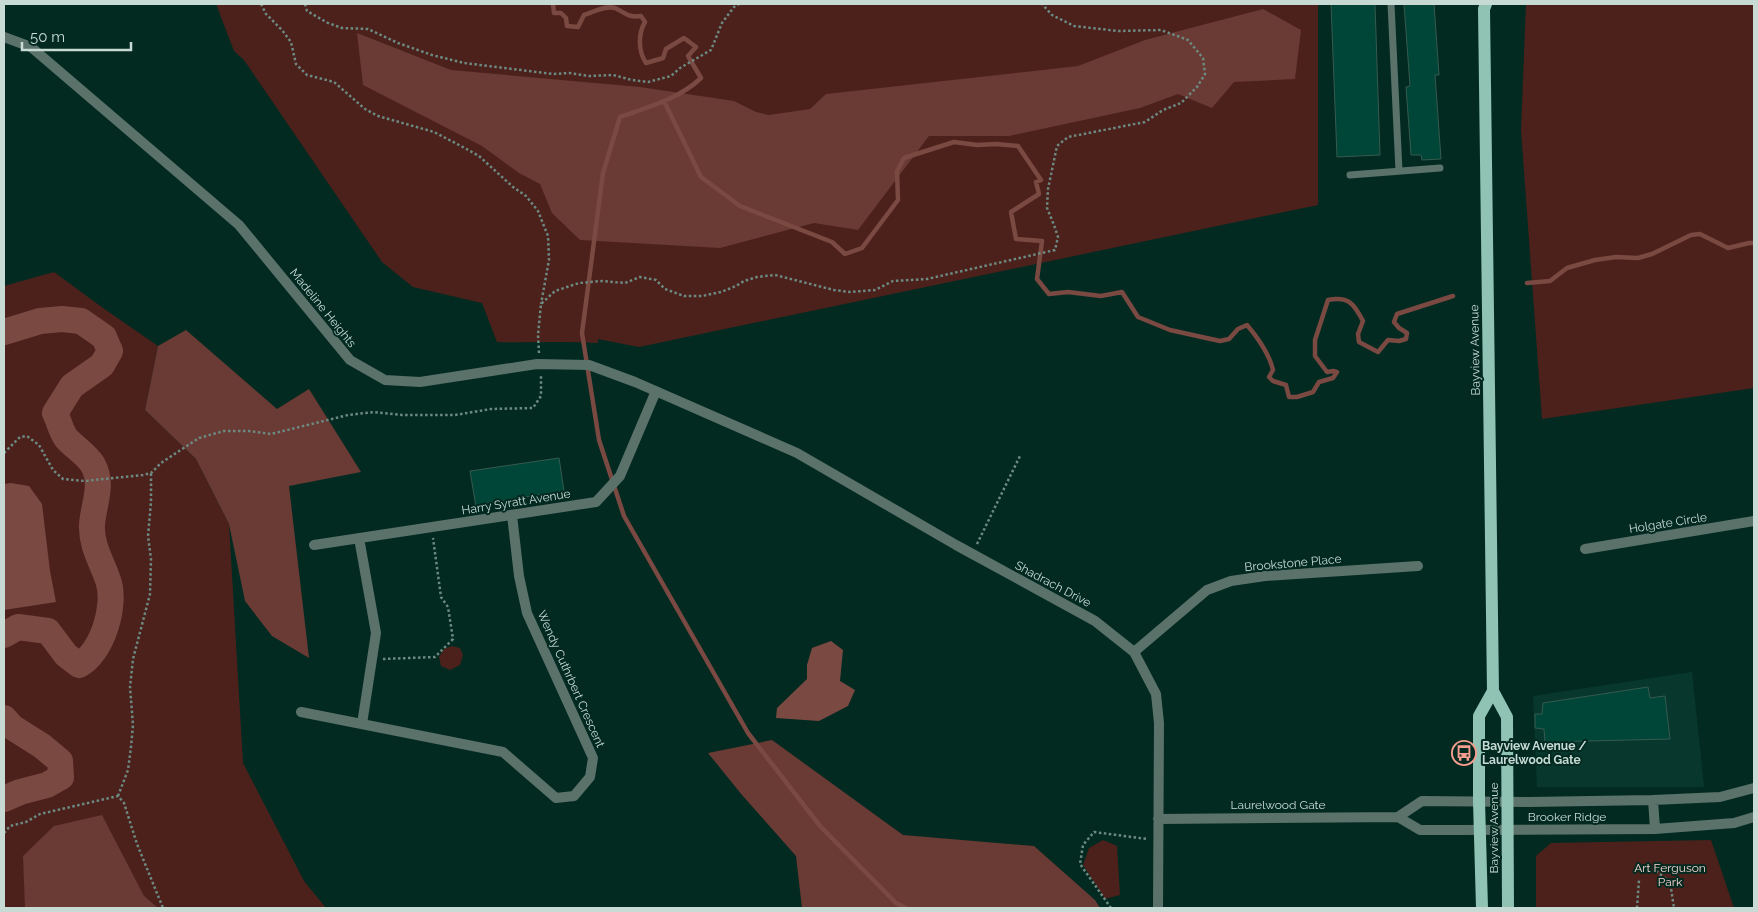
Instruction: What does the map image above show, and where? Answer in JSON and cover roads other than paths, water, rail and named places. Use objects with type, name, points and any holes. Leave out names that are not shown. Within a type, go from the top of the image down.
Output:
[{"type":"main road","name":"Bayview Avenue","points":[[1484,5],[1493,691],[1507,717],[1508,908]]},
{"type":"main road","name":"Bayview Avenue","points":[[1482,908],[1479,716],[1493,691]]},
{"type":"street","name":"Madeline Heights","points":[[4,37],[32,46],[239,225],[350,360],[385,380],[420,382],[537,364],[589,365],[656,391],[725,422]]},
{"type":"street","name":"Harry Syratt Avenue","points":[[314,545],[596,502],[620,476],[656,391]]},
{"type":"street","name":"Shadrach Drive","points":[[725,422],[797,453],[971,554],[1095,621],[1134,652],[1156,694],[1159,724],[1158,908]]},
{"type":"street","name":"Wendy Cuthrbert Crescent","points":[[301,712],[503,752],[556,798],[574,796],[590,777],[593,758],[527,613],[519,576],[512,515]]},
{"type":"street","name":"Holgate Circle","points":[[1585,549],[1754,522]]},
{"type":"street","points":[[359,538],[376,633],[362,724]]},
{"type":"street","name":"Brookstone Place","points":[[1134,652],[1207,590],[1231,581],[1265,576],[1418,566]]},
{"type":"street","name":"Brooker Ridge","points":[[1479,801],[1653,800],[1720,797],[1754,788]]},
{"type":"street","points":[[1653,800],[1655,830]]},
{"type":"street","points":[[1479,801],[1422,801],[1398,817],[1420,830],[1480,829]]},
{"type":"street","name":"Laurelwood Gate","points":[[1158,818],[1398,817]]},
{"type":"street","name":"Brooker Ridge","points":[[1480,829],[1655,830],[1734,823],[1754,817]]},
{"type":"lane","points":[[1391,4],[1399,171]]},
{"type":"lane","points":[[1350,175],[1440,168]]},
{"type":"waterway","points":[[553,4],[554,13],[561,13],[566,18],[567,26],[578,27],[584,15],[608,7],[615,8],[630,16],[641,16],[645,22],[641,32],[640,48],[646,63],[663,58],[666,49],[684,38],[696,47],[688,56],[701,78],[673,97],[620,117],[603,173],[582,333],[599,440],[624,516],[748,733],[820,826],[896,903],[906,908]]},
{"type":"waterway","points":[[664,101],[701,177],[740,206],[832,242],[845,254],[862,248],[898,200],[897,171],[904,158],[954,142],[977,145],[1018,146],[1041,180],[1036,182],[1039,194],[1011,212],[1016,239],[1042,241],[1037,279],[1049,294],[1068,292],[1101,296],[1122,292],[1138,317],[1170,330],[1220,341],[1229,339],[1238,329],[1247,325],[1259,340],[1269,358],[1273,370],[1269,377],[1273,381],[1286,385],[1289,397],[1297,397],[1313,392],[1319,382],[1333,378],[1337,372],[1327,372],[1315,356],[1315,340],[1328,300],[1346,300],[1354,306],[1363,321],[1358,334],[1359,342],[1378,352],[1388,340],[1399,341],[1406,339],[1407,333],[1394,322],[1397,314],[1453,296]]},
{"type":"waterway","points":[[1527,283],[1550,281],[1567,268],[1595,260],[1616,257],[1638,258],[1652,254],[1691,235],[1700,234],[1728,248],[1754,243]]},
{"type":"waterway","points":[[4,332],[40,321],[62,319],[81,321],[104,337],[110,351],[102,365],[72,386],[55,413],[66,438],[90,461],[98,480],[92,533],[110,590],[109,615],[101,639],[87,659],[79,665],[66,655],[48,631],[18,627],[4,635]]},
{"type":"waterway","points":[[4,718],[12,727],[42,746],[60,761],[61,777],[47,785],[20,792],[4,799]]},
{"type":"place","name":"Bayview Avenue / Laurelwood Gate","points":[[1464,753]]},
{"type":"park label","name":"Art Ferguson Park","points":[[1670,875]]}]
